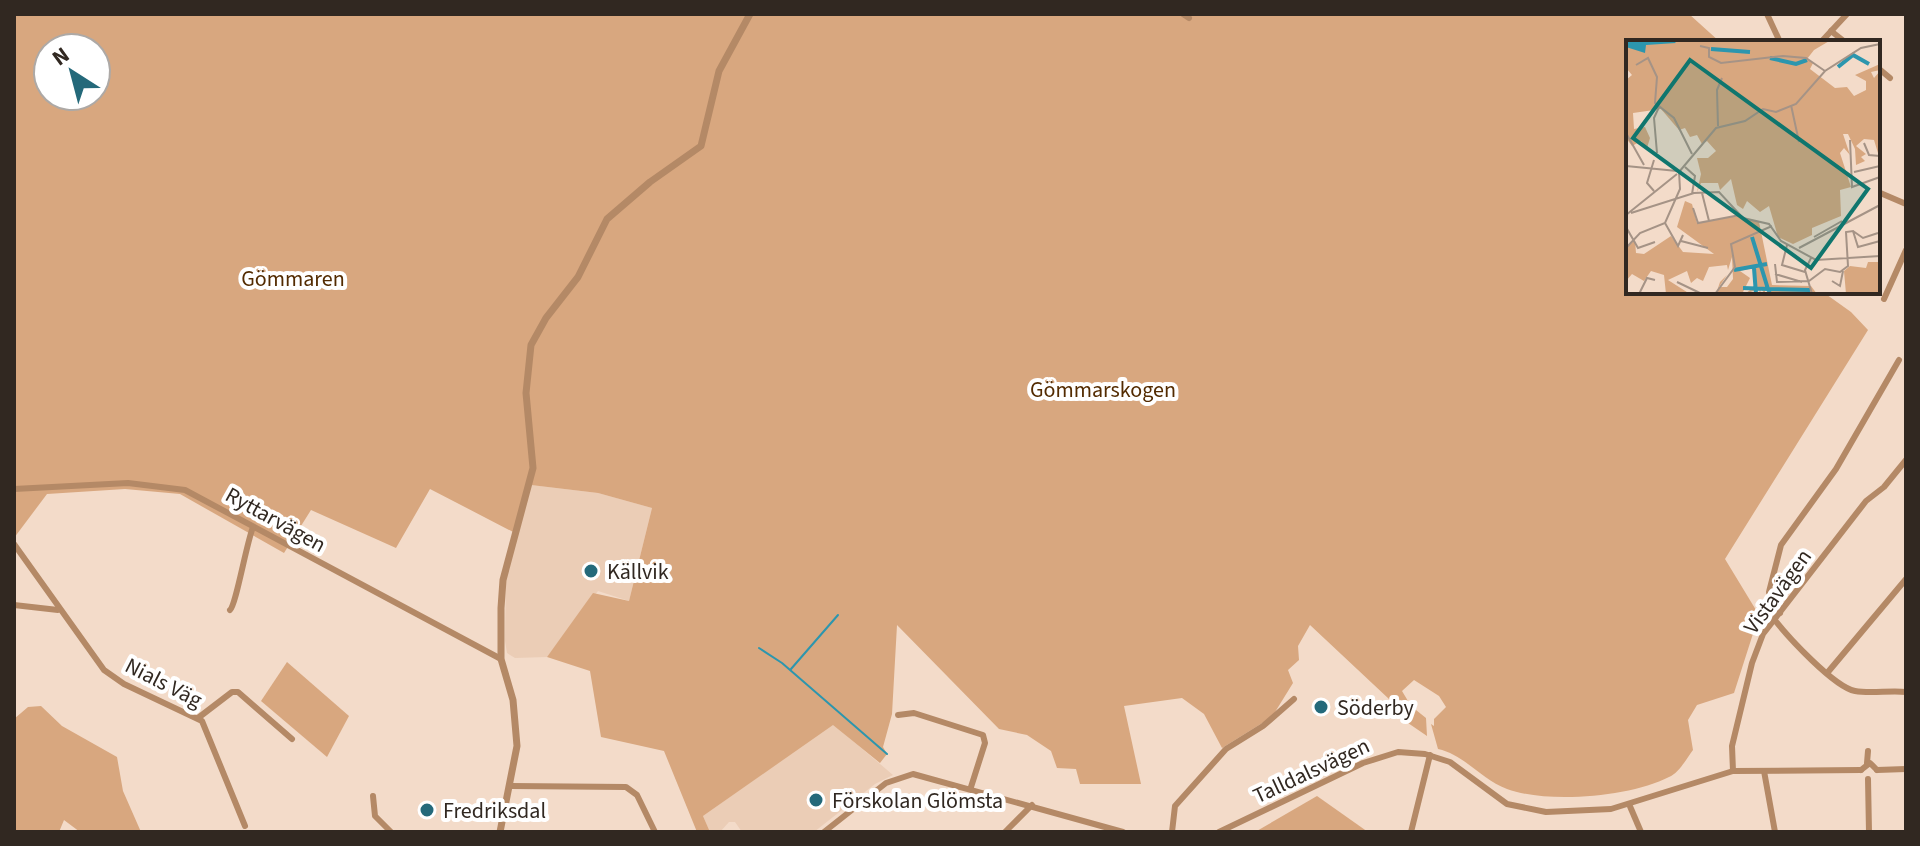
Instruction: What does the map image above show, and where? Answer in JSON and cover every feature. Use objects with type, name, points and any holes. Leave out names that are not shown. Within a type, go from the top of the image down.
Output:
[{"type":"street","points":[[500,832],[511,786],[517,732],[513,700],[501,659],[503,580],[533,468],[526,393],[531,345],[546,318],[578,277],[607,219],[650,182],[701,146],[719,71],[750,14]]},
{"type":"street","points":[[1767,14],[1779,40]]},
{"type":"street","points":[[1823,40],[1847,14]]},
{"type":"street","points":[[1831,31],[1842,40]]},
{"type":"street","points":[[1880,70],[1890,78]]},
{"type":"street","points":[[1880,193],[1906,204]]},
{"type":"street","points":[[1884,299],[1906,250]]},
{"type":"street","points":[[1780,613],[1770,600],[1769,592],[1781,545],[1836,469],[1899,360]]},
{"type":"street","name":"Vistavägen","points":[[1733,771],[1752,663],[1774,619],[1866,501],[1884,487],[1906,460]]},
{"type":"street","name":"Ryttarvägen","points":[[15,490],[128,483],[177,488],[501,659]]},
{"type":"street","points":[[230,610],[236,603],[241,562],[253,527]]},
{"type":"street","name":"Nials Väg","points":[[14,544],[58,610],[111,675],[198,718],[209,733],[245,826]]},
{"type":"street","points":[[1828,672],[1906,579]]},
{"type":"street","points":[[14,605],[58,610]]},
{"type":"street","points":[[1774,619],[1828,672],[1852,690],[1906,692]]},
{"type":"street","points":[[198,718],[231,692],[238,692],[292,739]]},
{"type":"street","points":[[1172,832],[1175,806],[1226,749],[1263,726],[1294,699]]},
{"type":"street","points":[[898,715],[914,713],[983,735],[985,743],[971,787]]},
{"type":"street","points":[[1868,751],[1867,763],[1861,770],[1868,779],[1869,832]]},
{"type":"street","name":"Talldalsvägen","points":[[1219,832],[1378,757],[1398,752],[1430,755],[1456,766],[1501,800],[1520,809],[1576,813],[1629,804],[1733,771],[1861,770]]},
{"type":"street","points":[[1411,832],[1430,755]]},
{"type":"street","points":[[1867,763],[1873,764],[1877,770]]},
{"type":"street","points":[[1877,770],[1906,769]]},
{"type":"street","points":[[1868,779],[1877,770]]},
{"type":"street","points":[[1764,771],[1775,832]]},
{"type":"street","points":[[824,832],[886,783],[906,775],[932,776],[1123,832]]},
{"type":"street","points":[[511,786],[626,787],[637,795],[655,832]]},
{"type":"street","points":[[373,796],[375,816],[391,832]]},
{"type":"street","points":[[1629,804],[1641,832]]},
{"type":"street","points":[[1005,832],[1032,805]]},
{"type":"shaded area","points":[[531,485],[598,493],[652,508],[629,601],[598,591],[547,657],[515,658],[507,653],[505,641],[506,569]]},
{"type":"shaded area","points":[[833,724],[893,775],[875,784],[814,832],[742,832],[735,822],[729,822],[720,832],[710,832],[703,816]]},
{"type":"green space","name":"Gömmarskogen","points":[[14,14],[1689,14],[1718,40],[1626,40],[1626,294],[1826,294],[1851,312],[1868,330],[1725,559],[1759,615],[1734,693],[1697,705],[1688,720],[1693,750],[1673,775],[1653,784],[1611,794],[1566,797],[1524,794],[1489,780],[1457,757],[1438,749],[1431,724],[1434,726],[1434,719],[1446,707],[1439,696],[1414,680],[1402,691],[1411,706],[1426,718],[1427,736],[1408,723],[1405,714],[1310,625],[1298,646],[1299,660],[1288,670],[1293,683],[1272,717],[1222,748],[1204,714],[1182,698],[1124,706],[1141,784],[1080,784],[1076,769],[1057,768],[1051,751],[1027,735],[999,729],[897,625],[892,714],[883,747],[887,754],[880,763],[833,725],[703,816],[710,832],[697,832],[664,751],[601,737],[590,671],[547,657],[593,593],[629,601],[652,508],[598,493],[531,485],[517,534],[430,489],[396,548],[311,510],[284,553],[180,494],[125,489],[47,494],[14,538]]},
{"type":"green space","points":[[287,662],[349,716],[327,757],[261,701]]},
{"type":"green space","points":[[41,706],[62,726],[117,757],[123,791],[141,832],[80,832],[64,820],[59,832],[14,832],[14,719],[28,707]]},
{"type":"green space","points":[[1317,796],[1368,832],[1255,832]]},
{"type":"waterway","points":[[791,669],[838,615]]},
{"type":"waterway","points":[[759,648],[782,663],[887,754]]},
{"type":"place","name":"Källvik","points":[[591,571]]},
{"type":"place","name":"Söderby","points":[[1321,707]]},
{"type":"place","name":"Förskolan Glömsta","points":[[816,800]]},
{"type":"place","name":"Fredriksdal","points":[[427,810]]},
{"type":"park label","name":"Gömmaren","points":[[293,278]]}]
